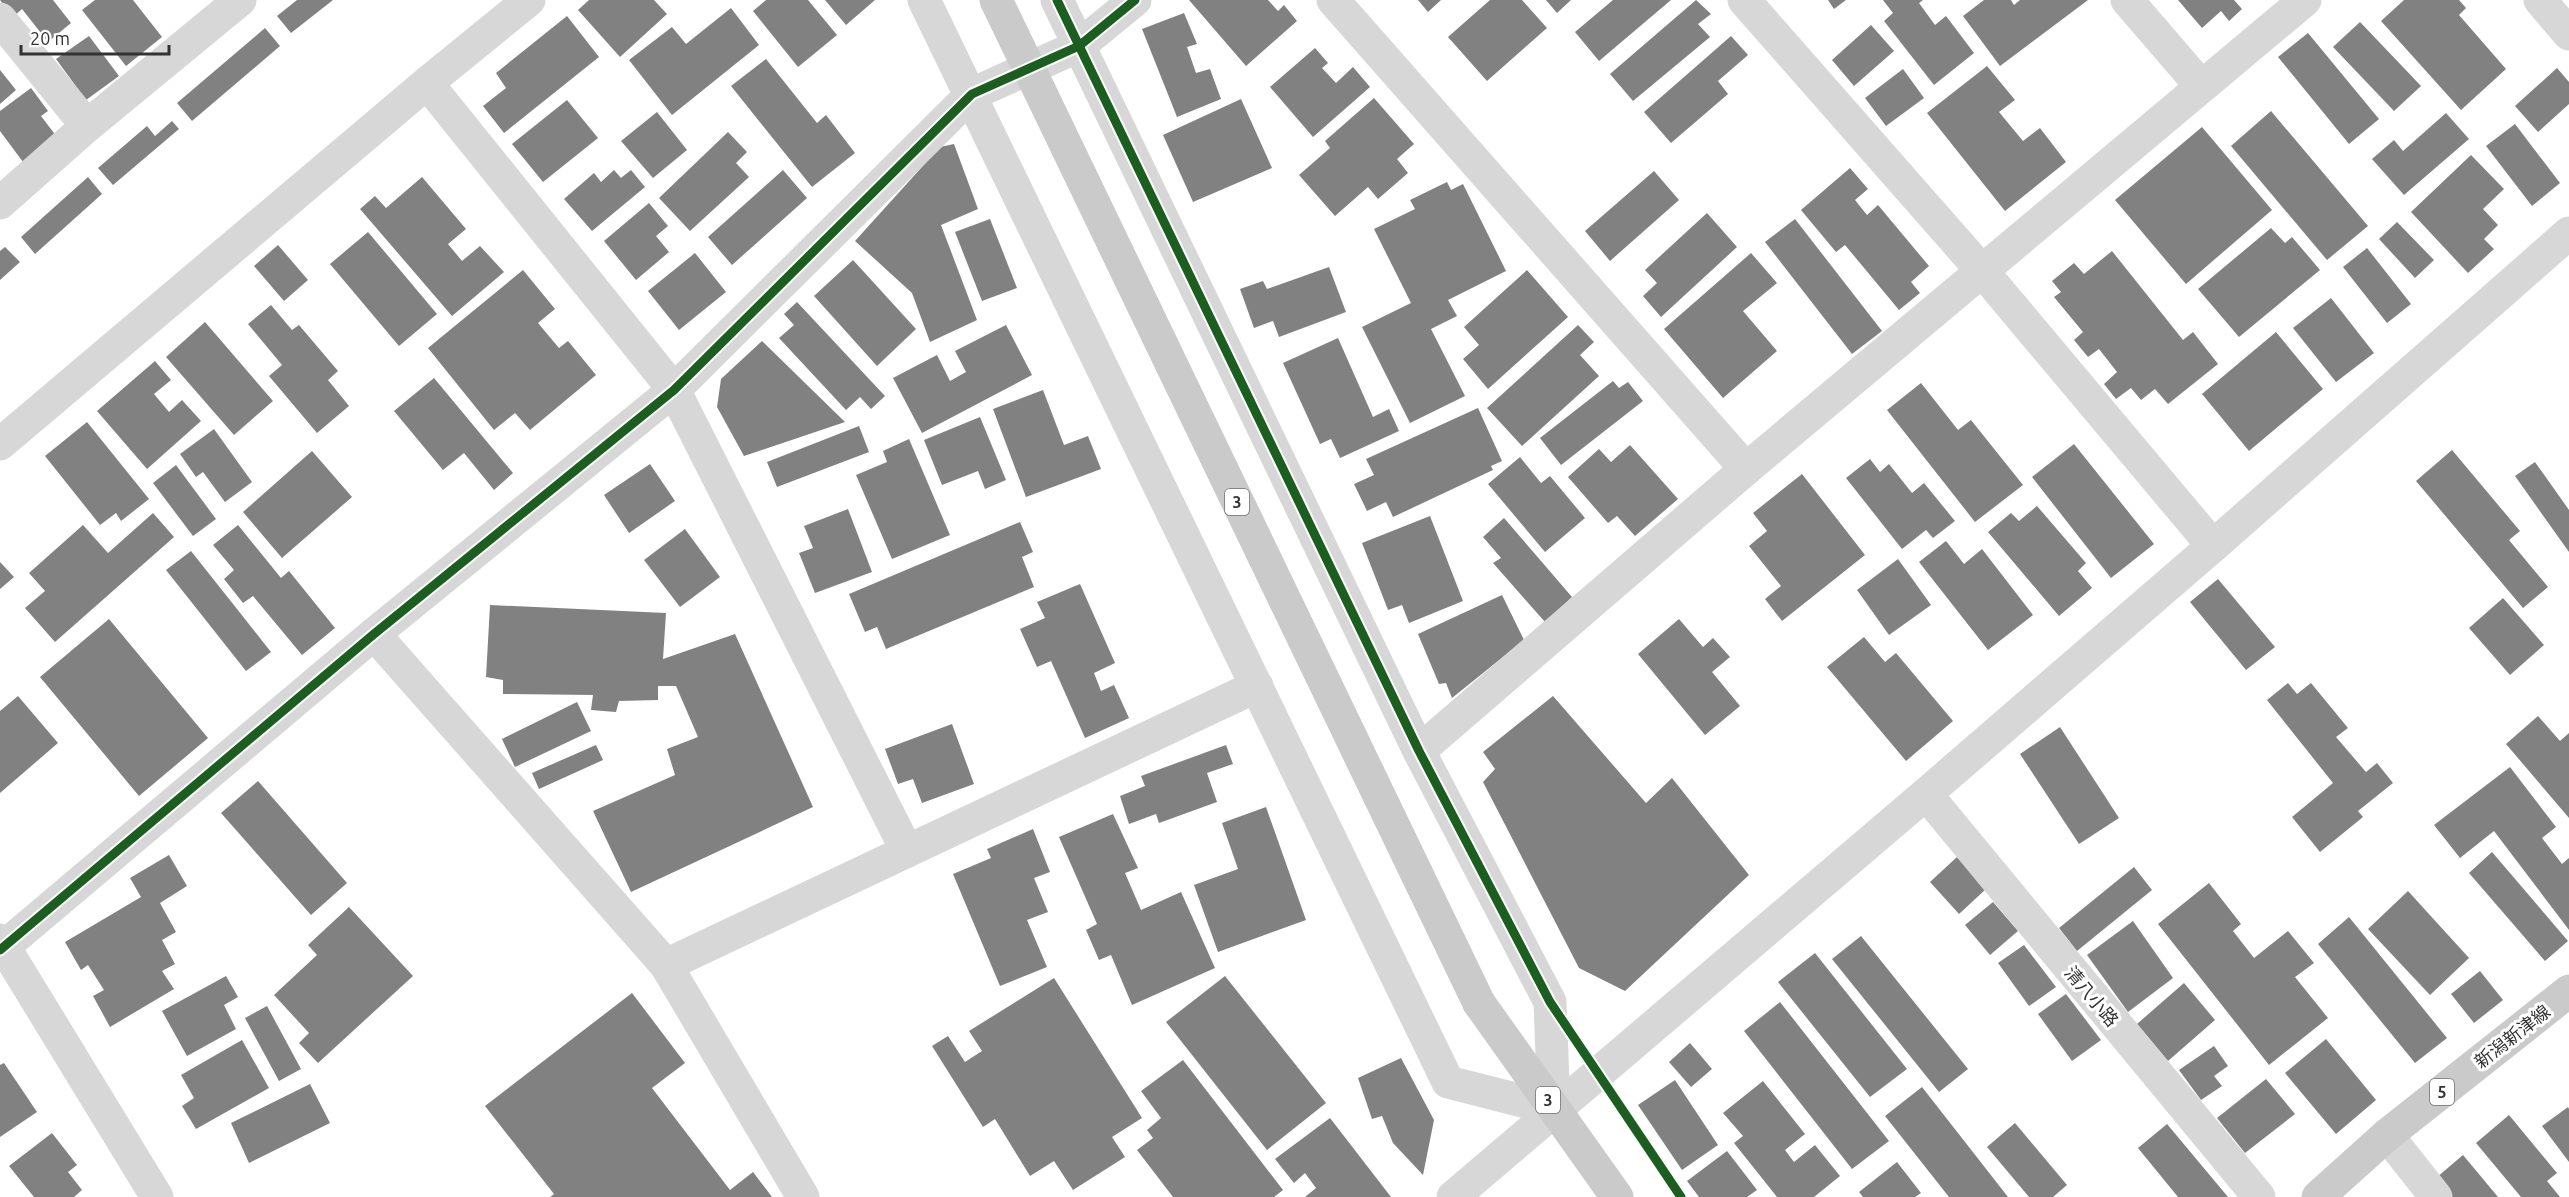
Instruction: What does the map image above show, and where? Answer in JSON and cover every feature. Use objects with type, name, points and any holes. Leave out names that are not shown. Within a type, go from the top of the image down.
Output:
[{"type":"main road","name":"3","points":[[996,0],[1479,1003],[1617,1197]]},
{"type":"main road","name":"新潟新津線","points":[[2318,1197],[2387,1135],[2569,991]]},
{"type":"street","points":[[0,203],[87,126],[240,0]]},
{"type":"street","points":[[0,444],[427,83],[529,0]]},
{"type":"street","points":[[924,0],[972,94],[1448,1082],[1554,1109]]},
{"type":"street","points":[[1057,0],[1419,751],[1550,1002],[1554,1109]]},
{"type":"street","points":[[157,1197],[1,946],[374,634],[674,390],[972,94],[1079,46],[1135,0]]},
{"type":"street","points":[[1333,0],[1746,470]]},
{"type":"street","points":[[1744,0],[1983,272],[2213,546]]},
{"type":"street","points":[[2127,0],[2201,86]]},
{"type":"street","points":[[1419,751],[1746,470],[2305,0]]},
{"type":"street","points":[[2540,0],[2569,34]]},
{"type":"street","points":[[0,18],[87,126]]},
{"type":"street","points":[[427,83],[674,390],[907,851]]},
{"type":"street","points":[[1453,1197],[1926,794],[2213,546],[2569,233]]},
{"type":"street","points":[[374,634],[666,965],[803,1197]]},
{"type":"street","points":[[666,965],[1257,686]]},
{"type":"street","name":"清八小路","points":[[1926,794],[2259,1197]]},
{"type":"street","points":[[2387,1135],[2436,1197]]},
{"type":"building","points":[[0,0],[53,0],[71,23],[48,42],[22,9],[13,17]]},
{"type":"building","points":[[95,0],[133,0],[162,37],[126,66],[82,10]]},
{"type":"building","points":[[297,0],[333,0],[291,33],[277,16]]},
{"type":"building","points":[[589,0],[654,0],[667,14],[620,57],[578,10]]},
{"type":"building","points":[[766,0],[808,0],[837,35],[798,67],[753,11]]},
{"type":"building","points":[[825,0],[875,0],[846,25]]},
{"type":"building","points":[[1189,0],[1268,0],[1278,11],[1284,5],[1297,21],[1246,66]]},
{"type":"building","points":[[1418,0],[1441,0],[1428,12]]},
{"type":"building","points":[[1490,0],[1522,0],[1547,28],[1487,81],[1448,37]]},
{"type":"building","points":[[1546,0],[1571,0],[1557,13]]},
{"type":"building","points":[[1613,0],[1671,0],[1599,61],[1575,32]]},
{"type":"building","points":[[1696,0],[1711,14],[1698,24],[1710,37],[1633,101],[1610,74]]},
{"type":"building","points":[[1828,0],[1846,0],[1834,9]]},
{"type":"building","points":[[1883,0],[1923,0],[1919,3],[1935,25],[1946,16],[1974,53],[1934,85],[1884,21],[1893,13]]},
{"type":"building","points":[[1984,0],[2011,0],[2014,5],[2020,0],[2088,0],[2000,66],[1963,16]]},
{"type":"building","points":[[2178,0],[2234,0],[2242,9],[2229,21],[2221,11],[2202,28]]},
{"type":"building","points":[[2404,0],[2459,0],[2466,8],[2459,15],[2506,69],[2461,110],[2381,21]]},
{"type":"building","points":[[731,8],[759,45],[672,115],[629,60],[672,27],[686,44]]},
{"type":"building","points":[[1184,13],[1197,44],[1187,47],[1196,73],[1210,69],[1221,99],[1177,117],[1142,29]]},
{"type":"building","points":[[567,16],[599,57],[504,133],[483,106],[506,88],[496,73]]},
{"type":"building","points":[[2360,22],[2421,86],[2394,111],[2333,47]]},
{"type":"building","points":[[1871,25],[1894,51],[1854,86],[1832,60]]},
{"type":"building","points":[[265,28],[280,46],[192,121],[177,103]]},
{"type":"building","points":[[2308,33],[2379,119],[2349,144],[2278,57]]},
{"type":"building","points":[[89,36],[119,76],[86,100],[56,59]]},
{"type":"building","points":[[1731,36],[1748,55],[1718,81],[1728,94],[1671,143],[1644,112]]},
{"type":"building","points":[[1315,48],[1328,63],[1322,68],[1336,83],[1353,67],[1370,87],[1313,137],[1270,87]]},
{"type":"building","points":[[766,59],[817,123],[826,115],[855,153],[812,187],[731,86]]},
{"type":"building","points":[[1987,66],[2015,100],[1999,112],[2023,141],[2040,128],[2066,162],[2005,211],[1927,113]]},
{"type":"building","points":[[2557,68],[2569,82],[2569,104],[2538,132],[2515,106]]},
{"type":"building","points":[[1903,69],[1924,98],[1886,126],[1865,98]]},
{"type":"building","points":[[0,70],[16,90],[0,104]]},
{"type":"building","points":[[31,88],[48,111],[41,116],[57,137],[23,162],[0,131],[0,111]]},
{"type":"building","points":[[1374,98],[1414,144],[1397,159],[1408,173],[1378,199],[1368,187],[1335,216],[1299,175],[1330,148],[1325,141]]},
{"type":"building","points":[[1241,99],[1272,168],[1193,202],[1163,135]]},
{"type":"building","points":[[567,100],[598,138],[543,182],[512,144]]},
{"type":"building","points":[[2271,111],[2368,226],[2327,260],[2231,146]]},
{"type":"building","points":[[657,112],[687,150],[653,178],[621,141]]},
{"type":"building","points":[[2446,113],[2469,139],[2404,195],[2372,159],[2394,140],[2403,151]]},
{"type":"building","points":[[172,121],[179,129],[113,185],[98,168],[147,126],[155,136]]},
{"type":"building","points":[[2515,124],[2560,183],[2532,206],[2486,146]]},
{"type":"building","points":[[2202,127],[2272,210],[2186,284],[2115,200]]},
{"type":"building","points":[[728,132],[747,152],[736,163],[749,177],[690,231],[659,198]]},
{"type":"building","points":[[954,144],[978,209],[941,225],[977,320],[930,342],[912,293],[855,241],[940,147]]},
{"type":"building","points":[[2471,155],[2504,189],[2483,209],[2498,225],[2484,239],[2494,249],[2468,273],[2411,212]]},
{"type":"building","points":[[1850,168],[1868,189],[1855,200],[1867,215],[1878,205],[1929,266],[1911,282],[1920,293],[1899,310],[1845,245],[1836,252],[1801,210]]},
{"type":"building","points":[[614,170],[621,178],[631,170],[645,187],[592,231],[564,199],[594,173],[601,182]]},
{"type":"building","points":[[783,170],[807,198],[732,265],[708,237]]},
{"type":"building","points":[[1654,171],[1679,200],[1610,261],[1585,231]]},
{"type":"building","points":[[88,177],[102,194],[35,254],[21,237]]},
{"type":"building","points":[[422,177],[466,229],[448,244],[462,261],[480,246],[504,272],[452,316],[360,209],[375,196],[386,208]]},
{"type":"building","points":[[1447,182],[1451,190],[1463,184],[1506,271],[1448,300],[1457,316],[1431,329],[1465,396],[1410,423],[1362,327],[1411,303],[1374,229],[1415,209],[1410,200]]},
{"type":"building","points":[[649,203],[668,226],[656,236],[669,252],[636,280],[604,241]]},
{"type":"building","points":[[1707,213],[1737,247],[1661,317],[1643,296],[1657,283],[1645,270]]},
{"type":"building","points":[[990,219],[1017,288],[982,301],[955,232]]},
{"type":"building","points":[[1795,219],[1882,331],[1852,354],[1765,242]]},
{"type":"building","points":[[2397,222],[2434,260],[2415,278],[2379,239]]},
{"type":"building","points":[[2271,228],[2285,243],[2292,237],[2320,270],[2239,337],[2198,289]]},
{"type":"building","points":[[368,232],[437,314],[399,346],[330,264]]},
{"type":"building","points":[[278,245],[308,280],[284,301],[254,266]]},
{"type":"building","points":[[5,247],[20,262],[0,280],[0,251]]},
{"type":"building","points":[[2367,248],[2411,304],[2387,323],[2343,267]]},
{"type":"building","points":[[2112,251],[2183,340],[2193,332],[2218,364],[2168,404],[2155,389],[2141,400],[2131,388],[2116,399],[2104,384],[2117,372],[2099,349],[2088,357],[2074,340],[2083,332],[2054,297],[2061,292],[2052,281],[2074,263],[2084,274]]},
{"type":"building","points":[[695,253],[726,292],[679,330],[648,291]]},
{"type":"building","points":[[1751,253],[1777,283],[1743,311],[1777,351],[1723,398],[1664,329]]},
{"type":"building","points":[[853,260],[916,329],[877,366],[814,296]]},
{"type":"building","points":[[1329,267],[1346,312],[1279,337],[1273,321],[1254,328],[1240,289],[1263,281],[1267,289]]},
{"type":"building","points":[[523,270],[555,309],[538,323],[559,348],[568,341],[596,375],[530,430],[515,413],[494,430],[428,348]]},
{"type":"building","points":[[1527,270],[1568,317],[1488,389],[1463,359],[1479,345],[1464,327]]},
{"type":"building","points":[[2331,298],[2374,353],[2336,382],[2293,328]]},
{"type":"building","points":[[797,302],[885,396],[871,409],[860,397],[846,410],[779,338],[794,325],[784,314]]},
{"type":"building","points":[[271,305],[292,330],[299,325],[338,371],[328,380],[349,406],[317,433],[269,376],[282,365],[248,324]]},
{"type":"building","points":[[205,322],[273,401],[234,435],[166,357]]},
{"type":"building","points":[[1006,325],[1032,375],[922,433],[893,378],[937,355],[950,381],[966,372],[955,351]]},
{"type":"building","points":[[1578,325],[1594,342],[1580,355],[1599,376],[1522,446],[1487,408]]},
{"type":"building","points":[[2276,332],[2323,389],[2249,451],[2202,394]]},
{"type":"building","points":[[1338,338],[1373,417],[1389,409],[1399,431],[1340,458],[1331,439],[1320,444],[1283,363]]},
{"type":"building","points":[[762,341],[845,422],[744,456],[717,407],[721,379]]},
{"type":"building","points":[[155,361],[171,380],[154,394],[169,412],[182,400],[201,421],[147,469],[97,411]]},
{"type":"building","points":[[434,378],[513,473],[494,490],[464,453],[443,470],[394,411]]},
{"type":"building","points":[[1613,381],[1619,388],[1628,382],[1643,401],[1561,465],[1540,438]]},
{"type":"building","points":[[1921,383],[1958,430],[1971,420],[2023,485],[1975,522],[1887,410]]},
{"type":"building","points":[[1043,390],[1064,445],[1088,436],[1101,469],[1026,497],[993,409]]},
{"type":"building","points":[[1478,408],[1502,461],[1491,466],[1493,470],[1393,517],[1386,502],[1367,511],[1354,484],[1374,475],[1366,459]]},
{"type":"building","points":[[980,417],[1006,480],[985,489],[978,471],[942,485],[924,440]]},
{"type":"building","points":[[87,422],[149,499],[121,521],[116,513],[100,525],[45,456]]},
{"type":"building","points":[[859,426],[869,452],[777,487],[767,462]]},
{"type":"building","points":[[214,429],[252,482],[225,502],[203,472],[196,477],[180,454]]},
{"type":"building","points":[[909,439],[950,535],[892,559],[856,475],[887,462],[883,451]]},
{"type":"building","points":[[2074,444],[2154,544],[2111,578],[2032,477]]},
{"type":"building","points":[[1630,445],[1678,499],[1635,536],[1617,516],[1608,523],[1568,477],[1599,449],[1611,462]]},
{"type":"building","points":[[2452,450],[2520,531],[2509,540],[2548,587],[2523,608],[2416,481]]},
{"type":"building","points":[[312,451],[352,497],[282,558],[243,512]]},
{"type":"building","points":[[1520,457],[1541,483],[1550,476],[1585,518],[1545,552],[1488,484]]},
{"type":"building","points":[[1870,459],[1880,472],[1889,464],[1912,493],[1924,483],[1955,521],[1933,538],[1926,530],[1902,549],[1846,478]]},
{"type":"building","points":[[2535,462],[2569,510],[2569,552],[2515,476]]},
{"type":"building","points":[[650,464],[675,501],[629,533],[604,495]]},
{"type":"building","points":[[176,465],[216,519],[193,536],[153,483]]},
{"type":"building","points":[[1802,474],[1865,555],[1782,621],[1765,599],[1781,586],[1749,546],[1767,531],[1753,513]]},
{"type":"building","points":[[2037,506],[2086,563],[2078,571],[2092,588],[2059,616],[1988,532],[2011,513],[2019,521]]},
{"type":"building","points":[[848,509],[872,572],[815,593],[799,553],[813,548],[804,526]]},
{"type":"building","points":[[153,513],[174,537],[55,642],[25,608],[45,591],[29,573],[83,525],[108,553]]},
{"type":"building","points":[[1430,516],[1463,601],[1409,623],[1402,605],[1388,610],[1362,543]]},
{"type":"building","points":[[1504,518],[1572,597],[1545,622],[1493,563],[1501,558],[1483,537]]},
{"type":"building","points":[[1020,522],[1033,552],[1022,557],[1034,587],[886,649],[877,627],[865,632],[849,594]]},
{"type":"building","points":[[238,525],[281,578],[289,571],[335,628],[302,655],[253,596],[243,603],[224,579],[234,570],[213,545]]},
{"type":"building","points":[[685,529],[720,577],[680,607],[644,560]]},
{"type":"building","points":[[1946,541],[1964,564],[1982,549],[2033,615],[1988,650],[1919,562]]},
{"type":"building","points":[[191,551],[271,652],[246,671],[166,570]]},
{"type":"building","points":[[1898,559],[1931,605],[1889,635],[1857,590]]},
{"type":"building","points":[[0,562],[14,577],[0,589]]},
{"type":"building","points":[[2218,579],[2275,647],[2246,670],[2190,602]]},
{"type":"building","points":[[1080,584],[1115,663],[1094,673],[1101,691],[1114,685],[1129,718],[1085,738],[1051,661],[1037,667],[1020,629],[1045,618],[1037,602]]},
{"type":"building","points":[[1502,595],[1524,640],[1452,698],[1446,683],[1439,684],[1418,634]]},
{"type":"building","points":[[2503,598],[2544,645],[2510,675],[2469,628]]},
{"type":"building","points":[[490,605],[666,613],[663,659],[735,634],[813,807],[631,892],[593,811],[675,775],[667,749],[698,737],[676,686],[658,686],[658,700],[619,701],[616,712],[591,710],[593,695],[503,694],[503,680],[486,677]]},
{"type":"building","points":[[109,619],[208,738],[139,796],[40,677]]},
{"type":"building","points":[[1679,619],[1703,647],[1713,638],[1730,657],[1712,672],[1740,706],[1705,735],[1638,654]]},
{"type":"building","points":[[1864,637],[1885,662],[1896,653],[1953,721],[1906,761],[1827,667]]},
{"type":"building","points":[[2288,683],[2297,694],[2311,683],[2348,728],[2336,737],[2366,772],[2377,763],[2393,783],[2358,811],[2363,817],[2320,852],[2292,817],[2333,783],[2267,700]]},
{"type":"building","points":[[18,696],[58,743],[0,793],[0,711]]},
{"type":"building","points":[[1553,696],[1646,803],[1672,778],[1749,875],[1625,991],[1579,968],[1483,782],[1495,769],[1483,752]]},
{"type":"building","points":[[577,702],[591,731],[515,767],[502,739]]},
{"type":"building","points":[[2538,716],[2560,741],[2569,733],[2569,818],[2506,744]]},
{"type":"building","points":[[952,724],[974,784],[922,803],[913,779],[898,784],[885,749]]},
{"type":"building","points":[[2060,727],[2119,818],[2079,844],[2020,754]]},
{"type":"building","points":[[596,745],[603,760],[539,789],[532,773]]},
{"type":"building","points":[[1226,745],[1233,764],[1207,773],[1217,802],[1159,823],[1156,814],[1129,824],[1120,796],[1145,786],[1141,776]]},
{"type":"building","points":[[2510,767],[2556,827],[2542,838],[2562,864],[2569,858],[2569,930],[2494,831],[2460,858],[2434,825]]},
{"type":"building","points":[[258,781],[347,883],[311,915],[221,813]]},
{"type":"building","points":[[1266,807],[1306,920],[1218,952],[1194,885],[1238,869],[1222,823]]},
{"type":"building","points":[[1113,814],[1138,868],[1125,873],[1141,910],[1181,892],[1215,968],[1132,1005],[1111,955],[1099,960],[1086,930],[1097,924],[1059,837]]},
{"type":"building","points":[[1033,829],[1050,872],[1034,878],[1048,912],[1027,920],[1047,967],[1000,986],[953,874],[991,858],[987,849]]},
{"type":"building","points":[[2492,852],[2568,941],[2545,961],[2469,873]]},
{"type":"building","points":[[169,855],[187,886],[160,903],[176,932],[162,940],[175,964],[162,971],[174,989],[110,1027],[93,996],[104,990],[88,965],[81,970],[65,942],[141,897],[130,878]]},
{"type":"building","points":[[1957,857],[1986,889],[1959,914],[1930,882]]},
{"type":"building","points":[[2134,867],[2152,890],[2077,951],[2059,928]]},
{"type":"building","points":[[2209,883],[2241,924],[2233,931],[2254,958],[2288,931],[2314,963],[2295,977],[2328,1018],[2269,1065],[2158,924]]},
{"type":"building","points":[[2408,891],[2469,958],[2430,995],[2368,929]]},
{"type":"building","points":[[1993,902],[2018,931],[1990,955],[1965,925]]},
{"type":"building","points":[[349,907],[413,976],[318,1063],[299,1043],[309,1033],[274,995],[317,955],[308,945]]},
{"type":"building","points":[[2349,917],[2447,1038],[2415,1063],[2318,944]]},
{"type":"building","points":[[2133,921],[2173,978],[2128,1012],[2087,955]]},
{"type":"building","points":[[1861,936],[1968,1069],[1939,1092],[1832,959]]},
{"type":"building","points":[[2024,945],[2056,987],[2029,1006],[1998,963]]},
{"type":"building","points":[[1815,953],[1907,1069],[1870,1097],[1778,982]]},
{"type":"building","points":[[2480,971],[2503,1000],[2474,1023],[2451,994]]},
{"type":"building","points":[[226,976],[238,997],[224,1005],[236,1029],[187,1056],[162,1011]]},
{"type":"building","points":[[1225,976],[1326,1103],[1267,1150],[1166,1022]]},
{"type":"building","points":[[1054,978],[1142,1118],[1112,1137],[1125,1157],[1073,1190],[1054,1161],[1030,1176],[995,1119],[983,1127],[932,1046],[948,1036],[965,1062],[982,1051],[969,1031]]},
{"type":"building","points":[[2184,983],[2215,1020],[2168,1061],[2137,1024]]},
{"type":"building","points":[[632,993],[685,1063],[652,1088],[730,1190],[753,1172],[772,1197],[550,1197],[554,1194],[485,1106]]},
{"type":"building","points":[[2066,994],[2101,1040],[2072,1061],[2038,1014]]},
{"type":"building","points":[[1780,1002],[1889,1141],[1852,1169],[1744,1031]]},
{"type":"building","points":[[267,1006],[301,1069],[279,1081],[245,1018]]},
{"type":"building","points":[[2326,1039],[2376,1100],[2336,1134],[2285,1073]]},
{"type":"building","points":[[242,1040],[269,1088],[196,1129],[182,1106],[194,1098],[181,1075]]},
{"type":"building","points":[[1690,1043],[1712,1069],[1691,1087],[1669,1062]]},
{"type":"building","points":[[2214,1046],[2228,1066],[2214,1076],[2222,1086],[2201,1100],[2179,1070]]},
{"type":"building","points":[[1401,1058],[1434,1120],[1423,1175],[1393,1143],[1382,1116],[1372,1119],[1358,1078]]},
{"type":"building","points":[[1183,1060],[1283,1190],[1274,1197],[1173,1197],[1137,1150],[1153,1138],[1147,1130],[1161,1118],[1141,1091]]},
{"type":"building","points":[[4,1063],[37,1112],[0,1137],[0,1065]]},
{"type":"building","points":[[2266,1079],[2295,1114],[2245,1153],[2217,1118]]},
{"type":"building","points":[[1675,1080],[1718,1145],[1682,1170],[1638,1105]]},
{"type":"building","points":[[1763,1081],[1805,1134],[1785,1150],[1794,1162],[1815,1145],[1840,1176],[1814,1197],[1777,1197],[1734,1143],[1743,1136],[1723,1113]]},
{"type":"building","points":[[310,1084],[330,1123],[249,1163],[231,1123]]},
{"type":"building","points":[[1922,1087],[2008,1197],[1949,1197],[1885,1116]]},
{"type":"building","points":[[2568,1107],[2569,1109],[2569,1162],[2542,1126]]},
{"type":"building","points":[[2509,1115],[2557,1173],[2547,1181],[2560,1197],[2521,1197],[2476,1143]]},
{"type":"building","points":[[1330,1118],[1391,1197],[1305,1197],[1316,1188],[1305,1173],[1294,1183],[1275,1159]]},
{"type":"building","points":[[2015,1123],[2067,1185],[2053,1197],[2029,1197],[1987,1147]]},
{"type":"building","points":[[2167,1124],[2228,1197],[2178,1197],[2138,1148]]},
{"type":"building","points":[[52,1133],[77,1165],[68,1172],[82,1190],[74,1197],[34,1197],[9,1166]]},
{"type":"building","points":[[1727,1151],[1757,1190],[1747,1197],[1699,1197],[1687,1181]]},
{"type":"building","points":[[2463,1155],[2498,1197],[2452,1197],[2436,1178]]},
{"type":"building","points":[[1897,1162],[1921,1193],[1915,1197],[1863,1197],[1859,1192]]},
{"type":"cycle path","points":[[1057,0],[1419,751],[1550,1002],[1681,1197]]},
{"type":"cycle path","points":[[0,950],[374,634],[674,390],[972,94],[1079,46],[1135,0]]}]
